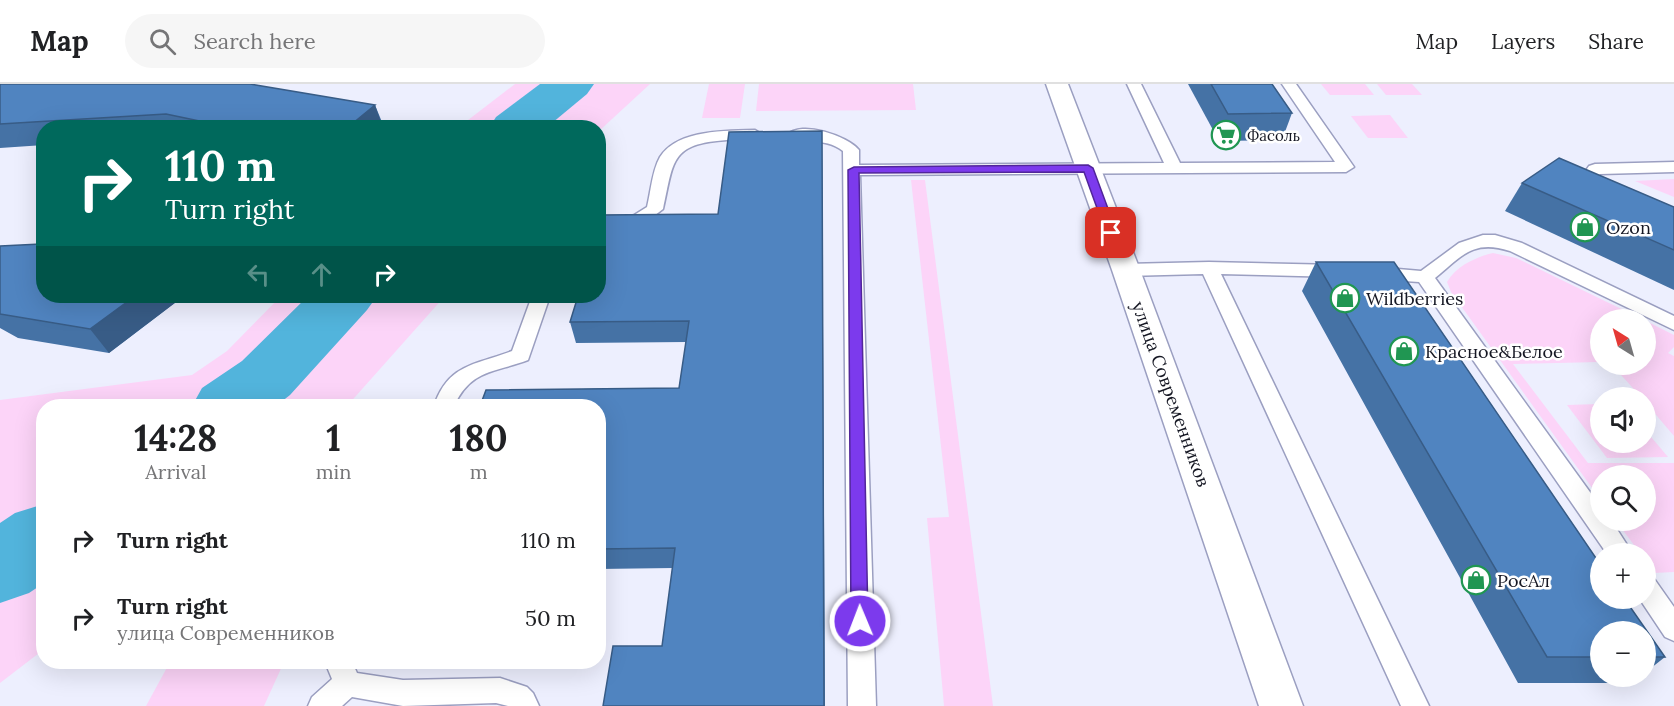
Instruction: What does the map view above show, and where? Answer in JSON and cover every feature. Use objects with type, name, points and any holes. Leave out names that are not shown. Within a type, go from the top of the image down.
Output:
[{"type":"street","name":"улица Современников","points":[[1057,84],[1126,270],[1281,706]]},
{"type":"lane","points":[[1134,84],[1174,168]]},
{"type":"lane","points":[[854,170],[1346,167],[1289,84]]},
{"type":"lane","points":[[606,222],[635,222],[655,209],[668,157],[679,146],[707,137],[821,136],[841,140],[851,150],[854,170],[862,706]]},
{"type":"lane","points":[[1620,193],[1588,179],[1595,169],[1674,167]]},
{"type":"lane","points":[[1126,270],[1209,268],[1364,272],[1425,277],[1477,241],[1492,240],[1516,247],[1674,324]]},
{"type":"lane","points":[[1209,268],[1415,706]]},
{"type":"lane","points":[[1425,277],[1613,543]]},
{"type":"lane","points":[[447,399],[454,383],[477,368],[500,364],[521,355],[539,303]]},
{"type":"lane","points":[[1656,603],[1674,629]]},
{"type":"lane","points":[[322,706],[343,672],[370,691],[403,693],[496,690],[510,692],[525,706]]},
{"type":"shaded area","points":[[515,84],[562,84],[512,120],[468,120]]},
{"type":"shaded area","points":[[578,84],[650,84],[606,125],[606,120],[531,120]]},
{"type":"shaded area","points":[[709,84],[745,84],[740,118],[702,118]]},
{"type":"shaded area","points":[[759,84],[913,84],[916,110],[756,111]]},
{"type":"shaded area","points":[[1321,84],[1365,84],[1374,95],[1330,95]]},
{"type":"shaded area","points":[[1377,84],[1412,84],[1422,95],[1386,95]]},
{"type":"shaded area","points":[[1390,115],[1408,138],[1368,138],[1351,116]]},
{"type":"shaded area","points":[[1674,179],[1674,197],[1635,181]]},
{"type":"shaded area","points":[[911,180],[925,180],[993,706],[944,706],[927,518],[949,517]]},
{"type":"shaded area","points":[[1493,253],[1516,258],[1621,309],[1590,309],[1590,362],[1513,364],[1588,463],[1674,463],[1674,572],[1656,573],[1656,543],[1632,543],[1624,531],[1656,531],[1656,465],[1590,465],[1590,485],[1451,292],[1447,282],[1451,276],[1461,267]]},
{"type":"shaded area","points":[[274,303],[325,303],[286,343],[219,399],[36,399],[36,530],[0,555],[0,400],[192,375],[227,351]]},
{"type":"shaded area","points":[[350,303],[439,303],[353,399],[248,399],[295,359]]},
{"type":"shaded area","points":[[1656,326],[1674,335],[1674,347],[1668,353],[1674,356],[1674,436],[1656,415],[1656,387],[1632,387],[1621,375],[1656,375]]},
{"type":"shaded area","points":[[1590,404],[1590,435],[1567,405]]},
{"type":"shaded area","points":[[1656,443],[1668,457],[1607,458],[1603,453],[1656,453]]},
{"type":"shaded area","points":[[36,549],[36,655],[0,683],[0,574]]},
{"type":"shaded area","points":[[166,669],[281,669],[264,706],[146,706]]},
{"type":"building","points":[[0,84],[250,84],[375,105],[357,120],[195,120],[166,114],[36,120],[36,122],[0,124]]},
{"type":"building","points":[[1211,84],[1272,84],[1292,113],[1228,114]]},
{"type":"building","points":[[822,131],[824,706],[603,706],[613,646],[662,646],[675,548],[606,549],[606,399],[483,399],[486,390],[679,388],[689,321],[570,322],[576,303],[606,303],[606,215],[718,214],[729,132]]},
{"type":"building","points":[[1559,158],[1674,207],[1674,250],[1522,183]]},
{"type":"building","points":[[36,244],[36,303],[125,303],[90,329],[0,314],[0,246]]},
{"type":"building","points":[[1316,262],[1394,262],[1590,549],[1590,609],[1632,609],[1640,621],[1590,621],[1590,657],[1547,657]]},
{"type":"building","points":[[1656,644],[1665,657],[1656,657]]},
{"type":"waterway","points":[[524,120],[570,84]]},
{"type":"waterway","points":[[237,399],[266,378],[338,303]]},
{"type":"waterway","points":[[0,568],[36,543]]},
{"type":"place","name":"Фасоль","points":[[1226,135]]},
{"type":"place","name":"Ozon","points":[[1585,227]]},
{"type":"place","name":"Wildberries","points":[[1345,298]]},
{"type":"place","name":"Красное&Белое","points":[[1404,351]]},
{"type":"place","name":"РосАл","points":[[1476,580]]},
{"type":"route","points":[[860,621],[854,170],[1088,168],[1111,233]]}]
